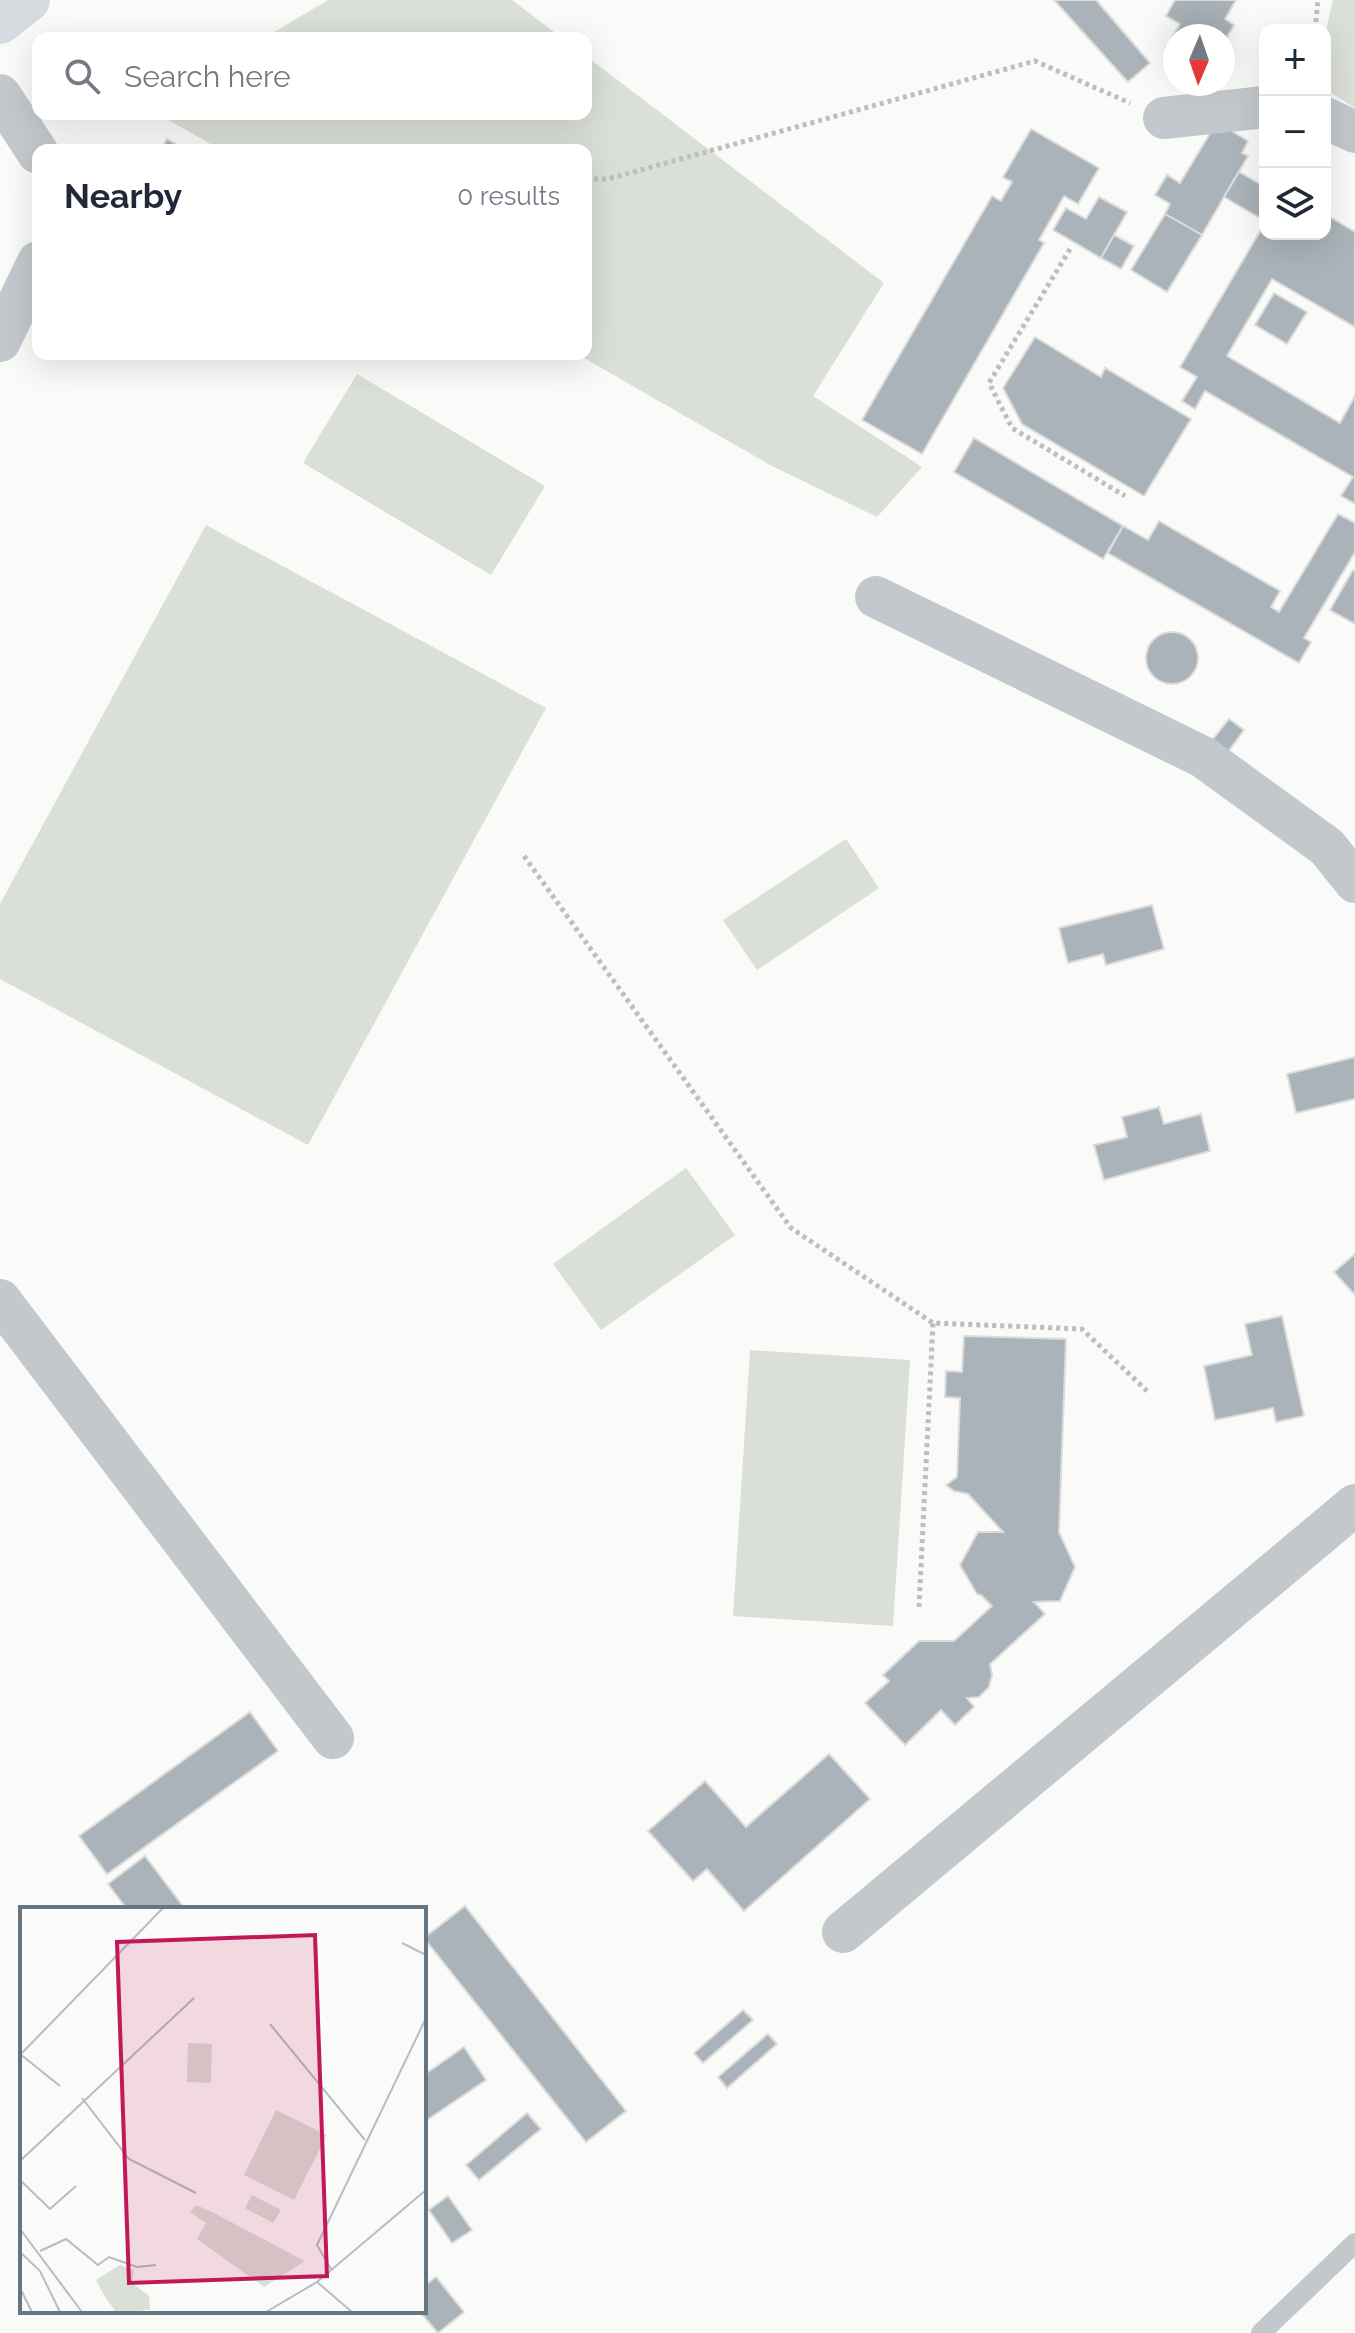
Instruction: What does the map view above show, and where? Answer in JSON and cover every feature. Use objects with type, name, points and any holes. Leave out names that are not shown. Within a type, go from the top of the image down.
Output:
[{"type":"main road","points":[[0,22],[28,0]]},
{"type":"street","points":[[0,95],[32,144]]},
{"type":"street","points":[[1164,118],[1259,108]]},
{"type":"street","points":[[1331,121],[1355,132]]},
{"type":"street","points":[[0,341],[32,274]]},
{"type":"street","points":[[876,597],[1203,757],[1327,847],[1355,882]]},
{"type":"street","points":[[0,1300],[333,1738]]},
{"type":"street","points":[[843,1932],[1355,1505]]},
{"type":"lane","points":[[1261,2333],[1355,2243]]},
{"type":"path","points":[[1316,24],[1318,0]]},
{"type":"path","points":[[592,179],[608,179],[1035,61],[1164,118]]},
{"type":"path","points":[[1070,249],[989,383],[1012,428],[1125,496]]},
{"type":"path","points":[[524,856],[791,1228],[933,1323],[1082,1329],[1147,1391]]},
{"type":"path","points":[[919,1607],[933,1323]]},
{"type":"shaded area","points":[[328,0],[512,0],[554,32],[274,32]]},
{"type":"shaded area","points":[[1333,0],[1355,0],[1355,108],[1331,93],[1331,24],[1328,24]]},
{"type":"shaded area","points":[[592,61],[884,283],[813,396],[922,467],[877,517],[770,465],[587,360],[592,360],[592,144],[210,144],[168,120],[592,120]]},
{"type":"shaded area","points":[[357,374],[545,486],[491,575],[303,463]]},
{"type":"shaded area","points":[[206,525],[546,708],[308,1145],[0,979],[0,904]]},
{"type":"shaded area","points":[[846,839],[879,888],[757,970],[723,920]]},
{"type":"shaded area","points":[[686,1168],[735,1235],[601,1330],[553,1264]]},
{"type":"shaded area","points":[[750,1350],[910,1360],[893,1626],[733,1616]]},
{"type":"building","points":[[1054,0],[1096,0],[1150,63],[1128,82]]},
{"type":"building","points":[[1175,0],[1236,0],[1225,19],[1232,24],[1180,24],[1166,16]]},
{"type":"building","points":[[1217,122],[1248,141],[1242,153],[1248,156],[1202,235],[1165,214],[1170,204],[1155,195],[1167,175],[1180,183]]},
{"type":"building","points":[[1031,129],[1099,168],[1078,204],[1064,196],[1039,240],[1044,243],[922,454],[862,420],[992,196],[1001,201],[1012,182],[1003,177]]},
{"type":"building","points":[[1239,172],[1259,184],[1259,217],[1224,197]]},
{"type":"building","points":[[1099,197],[1127,212],[1101,258],[1053,230],[1066,208],[1086,219]]},
{"type":"building","points":[[1165,214],[1202,235],[1167,292],[1131,270]]},
{"type":"building","points":[[1331,218],[1355,232],[1355,327],[1272,279],[1227,356],[1340,423],[1355,396],[1355,504],[1341,496],[1353,477],[1205,391],[1195,409],[1182,401],[1197,377],[1180,367],[1259,233],[1259,240],[1331,240]]},
{"type":"building","points":[[1114,235],[1134,246],[1121,269],[1101,258]]},
{"type":"building","points":[[1274,293],[1307,312],[1287,344],[1255,325]]},
{"type":"building","points":[[1035,337],[1101,377],[1105,368],[1191,419],[1144,496],[1022,424],[1003,388]]},
{"type":"building","points":[[974,438],[1123,526],[1103,559],[954,472]]},
{"type":"building","points":[[1338,514],[1355,523],[1355,552],[1304,638],[1311,642],[1299,663],[1108,553],[1123,526],[1148,540],[1159,521],[1280,591],[1271,607],[1279,612]]},
{"type":"building","points":[[1355,571],[1355,624],[1330,610]]},
{"type":"building","points":[[1172,632],[1191,639],[1198,658],[1191,677],[1172,684],[1153,677],[1146,658],[1153,639]]},
{"type":"building","points":[[1229,719],[1244,730],[1222,760],[1206,748]]},
{"type":"building","points":[[1152,905],[1164,949],[1106,965],[1103,954],[1068,963],[1059,928]]},
{"type":"building","points":[[1355,1057],[1355,1099],[1296,1113],[1287,1074]]},
{"type":"building","points":[[1159,1107],[1164,1124],[1201,1114],[1210,1151],[1104,1180],[1094,1145],[1127,1137],[1122,1117]]},
{"type":"building","points":[[1355,1254],[1355,1295],[1334,1272]]},
{"type":"building","points":[[1282,1316],[1304,1416],[1276,1422],[1273,1408],[1215,1420],[1204,1366],[1252,1355],[1245,1324]]},
{"type":"building","points":[[964,1336],[1066,1339],[1059,1532],[1075,1567],[1060,1601],[1034,1602],[1045,1614],[990,1664],[992,1675],[989,1687],[979,1697],[967,1698],[974,1707],[955,1725],[941,1710],[905,1745],[865,1703],[889,1681],[883,1675],[919,1641],[954,1641],[992,1606],[977,1594],[960,1565],[978,1532],[1003,1532],[968,1494],[954,1491],[946,1485],[957,1477],[960,1398],[945,1397],[946,1371],[962,1372]]},
{"type":"building","points":[[250,1712],[278,1751],[107,1874],[79,1836]]},
{"type":"building","points":[[829,1754],[870,1799],[744,1911],[707,1869],[693,1881],[648,1831],[705,1781],[746,1827]]},
{"type":"building","points":[[145,1856],[183,1907],[125,1907],[108,1884]]},
{"type":"building","points":[[465,1906],[626,2111],[586,2142],[426,1941],[426,1936]]},
{"type":"building","points":[[743,2010],[753,2020],[703,2063],[694,2053]]},
{"type":"building","points":[[768,2034],[777,2044],[727,2088],[718,2077]]},
{"type":"building","points":[[464,2047],[486,2080],[426,2121],[426,2074]]},
{"type":"building","points":[[527,2113],[541,2129],[479,2180],[466,2165]]},
{"type":"building","points":[[448,2196],[472,2230],[452,2243],[429,2210]]},
{"type":"building","points":[[436,2277],[464,2312],[438,2333],[421,2313],[426,2313],[426,2284]]}]
